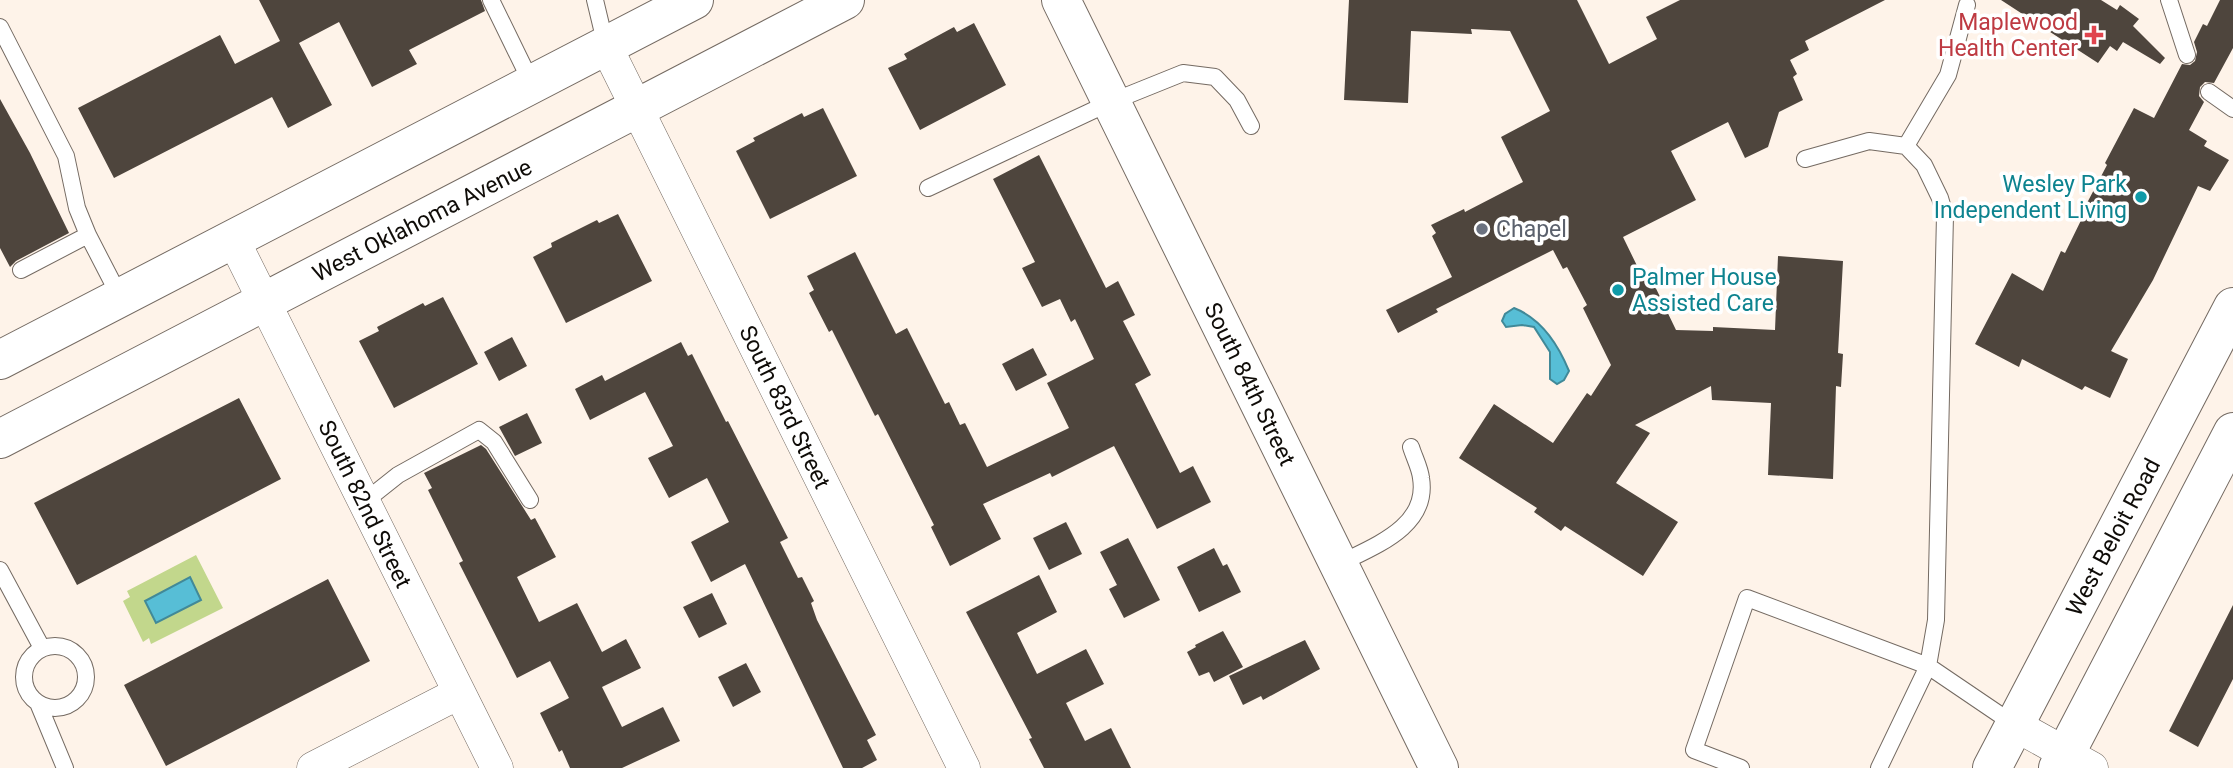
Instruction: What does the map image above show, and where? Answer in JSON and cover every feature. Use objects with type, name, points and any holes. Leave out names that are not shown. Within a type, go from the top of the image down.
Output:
[{"type":"main road","points":[[0,360],[694,0]]},
{"type":"main road","name":"West Oklahoma Avenue","points":[[0,439],[845,0]]},
{"type":"main road","name":"South 84th Street","points":[[1061,0],[1439,768]]},
{"type":"main road","name":"West Beloit Road","points":[[1992,768],[2233,307]]},
{"type":"main road","points":[[2072,763],[2233,432]]},
{"type":"street","name":"South 83rd Street","points":[[606,46],[964,768]]},
{"type":"street","name":"South 82nd Street","points":[[233,239],[497,768]]},
{"type":"street","points":[[313,768],[459,693]]},
{"type":"street","points":[[2015,725],[2072,763]]},
{"type":"lane","points":[[491,0],[532,84]]},
{"type":"lane","points":[[595,0],[606,46]]},
{"type":"lane","points":[[2169,0],[2187,55]]},
{"type":"lane","points":[[1906,146],[1948,75],[1968,5]]},
{"type":"lane","points":[[0,27],[66,156],[77,208],[120,298]]},
{"type":"lane","points":[[928,188],[1111,102],[1183,73],[1216,77],[1237,100],[1251,126]]},
{"type":"lane","points":[[2209,93],[2233,109]]},
{"type":"lane","points":[[1805,159],[1869,141],[1906,146],[1924,165],[1945,215],[1936,620],[1928,666],[1879,768]]},
{"type":"lane","points":[[22,270],[88,235]]},
{"type":"lane","points":[[364,502],[398,475],[479,430],[494,442],[530,500]]},
{"type":"lane","points":[[1339,564],[1406,525],[1420,505],[1421,479],[1411,447]]},
{"type":"lane","points":[[0,570],[42,648]]},
{"type":"lane","points":[[1741,768],[1694,750],[1747,598],[1928,666],[2015,725]]},
{"type":"lane","points":[[38,703],[57,708],[75,701],[81,694],[86,674],[79,656],[71,650],[62,646],[42,648],[33,654],[23,672],[26,690],[38,703],[65,768]]},
{"type":"green space","points":[[196,555],[223,608],[151,644],[149,638],[143,642],[123,601],[130,597],[127,591]]},
{"type":"water","points":[[1514,308],[1533,319],[1554,342],[1569,371],[1564,380],[1557,384],[1550,379],[1550,352],[1534,327],[1506,327],[1502,321],[1505,314]]},
{"type":"water","points":[[190,577],[201,600],[156,623],[145,601]]},
{"type":"building","points":[[259,0],[481,0],[485,11],[409,50],[417,64],[372,87],[339,22],[299,43],[332,105],[288,128],[272,97],[114,178],[78,108],[220,35],[235,64],[280,41]]},
{"type":"building","name":"Palmer House Assisted Care","points":[[1349,0],[1577,0],[1609,64],[1657,39],[1646,17],[1680,0],[1885,0],[1805,41],[1809,50],[1790,60],[1797,74],[1793,77],[1803,100],[1779,112],[1768,147],[1745,158],[1728,122],[1671,151],[1696,200],[1623,237],[1643,278],[1649,274],[1676,330],[1713,331],[1713,327],[1775,330],[1778,256],[1843,261],[1838,353],[1843,354],[1841,387],[1836,386],[1833,479],[1768,475],[1771,403],[1712,400],[1711,386],[1635,425],[1650,433],[1616,483],[1678,522],[1643,576],[1565,526],[1561,531],[1534,512],[1537,508],[1459,458],[1494,404],[1553,443],[1587,393],[1591,396],[1611,365],[1583,308],[1587,305],[1567,267],[1563,269],[1553,250],[1436,309],[1438,312],[1398,333],[1386,310],[1452,277],[1432,236],[1436,233],[1431,225],[1464,209],[1465,212],[1523,182],[1501,137],[1550,111],[1510,31],[1471,29],[1472,34],[1411,31],[1408,103],[1344,100]]},
{"type":"building","name":"Maplewood Health Center","points":[[2001,0],[2101,0],[2117,10],[2120,5],[2139,19],[2133,26],[2165,58],[2160,64],[2123,42],[2117,51],[2110,46],[2098,63]]},
{"type":"building","name":"Wesley Park Independent Living","points":[[2220,0],[2233,0],[2233,48],[2214,83],[2205,82],[2200,87],[2199,96],[2204,102],[2189,130],[2207,141],[2204,146],[2229,160],[2210,191],[2198,186],[2153,280],[2111,351],[2128,359],[2110,398],[2085,386],[2082,390],[2022,359],[2019,367],[1975,344],[2012,273],[2043,291],[2061,251],[2065,253],[2107,165],[2105,163],[2134,108],[2154,118],[2182,64],[2190,65],[2195,61],[2197,52],[2194,42],[2203,24],[2207,26]]},
{"type":"building","points":[[974,23],[1006,85],[920,130],[888,68],[907,59],[904,54],[954,27],[957,32]]},
{"type":"building","points":[[0,99],[69,233],[16,261],[10,267],[0,248]]},
{"type":"building","points":[[823,108],[857,176],[770,219],[736,151],[755,141],[753,138],[802,113],[804,117]]},
{"type":"building","points":[[1039,155],[1106,288],[1118,281],[1135,315],[1123,321],[1151,375],[1135,384],[1180,473],[1193,466],[1211,502],[1157,529],[1114,446],[1052,477],[1050,473],[983,504],[1001,539],[950,566],[931,527],[934,525],[878,414],[875,416],[832,330],[829,332],[809,293],[814,290],[807,276],[855,252],[896,334],[907,328],[945,404],[949,402],[960,425],[965,423],[987,467],[1069,428],[1047,383],[1094,359],[1075,319],[1071,322],[1060,299],[1042,307],[1022,268],[1035,262],[993,179]]},
{"type":"building","points":[[618,214],[652,281],[566,323],[533,257],[552,247],[551,243],[597,220],[599,223]]},
{"type":"building","points":[[443,297],[478,364],[394,408],[359,341],[379,331],[377,327],[423,303],[425,306]]},
{"type":"building","points":[[512,337],[527,366],[499,381],[484,352]]},
{"type":"building","points":[[681,342],[688,356],[692,354],[788,538],[780,542],[798,578],[802,577],[814,601],[811,603],[817,620],[876,735],[867,740],[877,760],[862,768],[843,768],[745,564],[711,582],[691,542],[729,522],[707,478],[669,498],[648,458],[673,446],[645,392],[590,420],[575,389],[602,375],[605,381]]},
{"type":"building","points":[[1033,348],[1047,375],[1016,391],[1002,364]]},
{"type":"building","points":[[239,398],[281,479],[77,585],[34,503]]},
{"type":"building","points":[[527,413],[542,443],[515,456],[499,427]]},
{"type":"building","points":[[481,445],[531,520],[535,518],[556,557],[517,577],[539,622],[577,603],[602,652],[626,639],[641,668],[602,687],[622,727],[663,707],[680,741],[622,768],[570,768],[562,750],[559,752],[540,713],[569,698],[550,661],[517,678],[459,563],[463,561],[428,490],[432,488],[424,473]]},
{"type":"building","points":[[1066,522],[1082,554],[1049,570],[1033,538]]},
{"type":"building","points":[[1128,538],[1160,600],[1124,618],[1109,589],[1117,585],[1100,552]]},
{"type":"building","points":[[1214,548],[1223,566],[1227,564],[1241,592],[1199,612],[1177,567]]},
{"type":"building","points":[[1039,575],[1057,612],[1017,633],[1037,674],[1086,649],[1104,684],[1066,703],[1085,741],[1111,728],[1131,768],[1044,768],[1029,739],[1032,738],[966,612]]},
{"type":"building","points":[[328,579],[370,661],[166,766],[124,685]]},
{"type":"building","points":[[712,593],[727,624],[699,638],[683,607]]},
{"type":"building","points":[[2233,605],[2233,679],[2198,747],[2169,731]]},
{"type":"building","points":[[1223,631],[1243,667],[1214,682],[1209,672],[1199,676],[1187,652]]},
{"type":"building","points":[[1305,640],[1320,669],[1263,700],[1261,696],[1243,705],[1229,676]]},
{"type":"building","points":[[746,663],[761,692],[733,707],[718,677]]},
{"type":"place","name":"Maplewood Health Center","points":[[2094,35]]},
{"type":"place","name":"Wesley Park Independent Living","points":[[2141,197]]},
{"type":"place","name":"Chapel","points":[[1482,229]]},
{"type":"place","name":"Palmer House Assisted Care","points":[[1618,290]]}]
